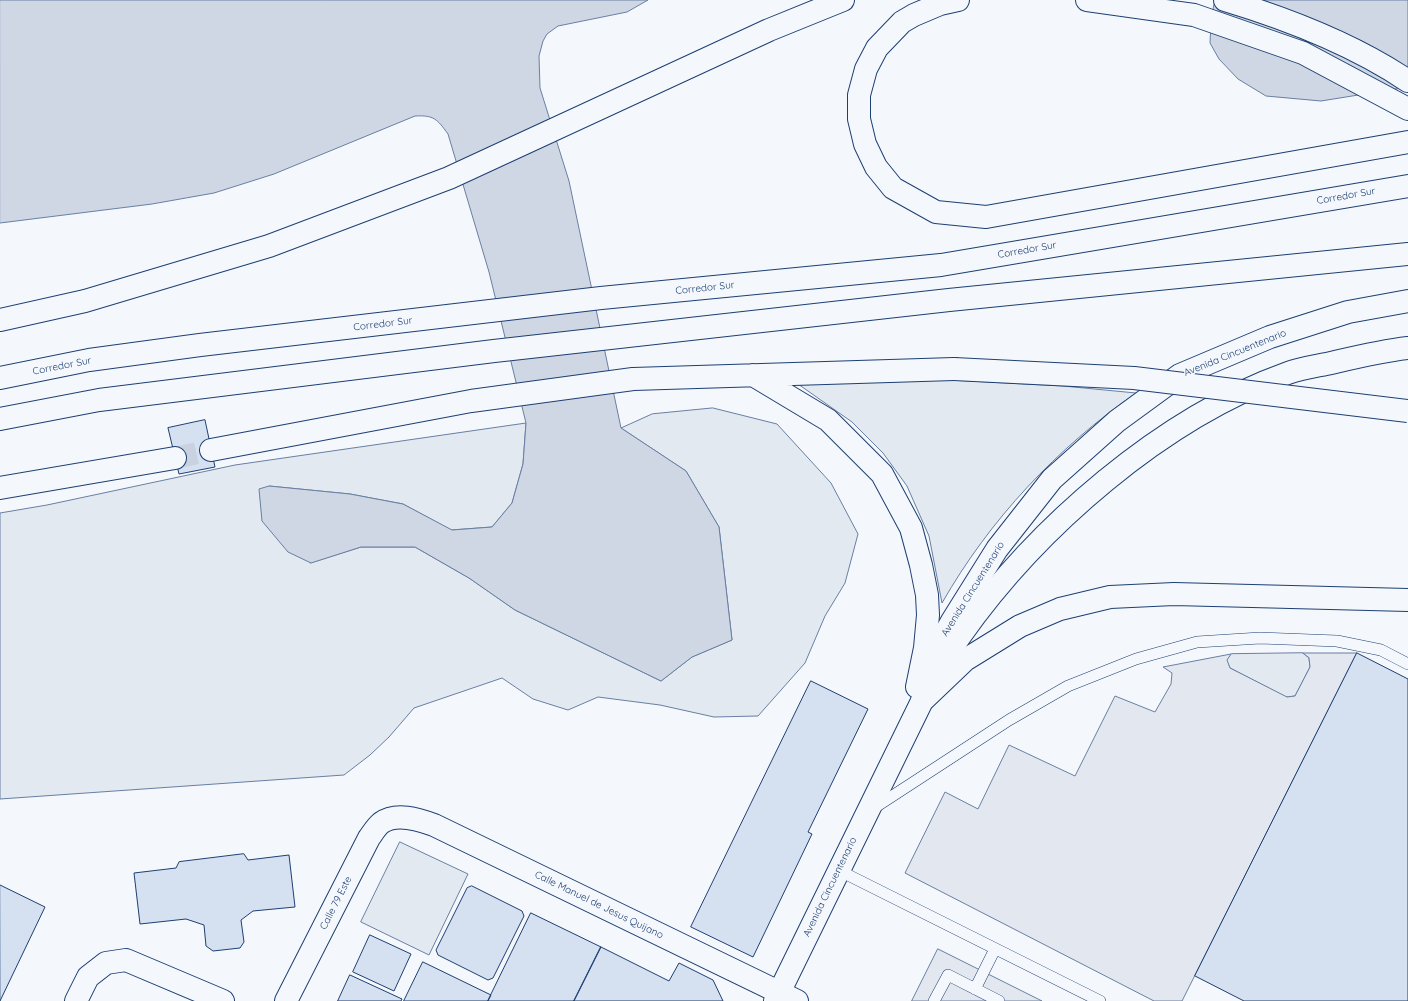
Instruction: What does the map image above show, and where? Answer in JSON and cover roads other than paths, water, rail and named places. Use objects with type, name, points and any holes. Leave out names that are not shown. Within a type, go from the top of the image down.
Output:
[{"type":"main road","points":[[0,320],[85,301],[269,246],[449,178],[565,126],[769,30],[843,0]]},
{"type":"main road","points":[[958,0],[927,9],[902,22],[877,48],[866,69],[859,95],[859,120],[863,138],[876,167],[893,188],[936,212],[986,217],[1408,142]]},
{"type":"main road","points":[[1087,0],[1194,16],[1303,53],[1408,109]]},
{"type":"main road","points":[[1225,0],[1271,14],[1352,49],[1408,81]]},
{"type":"main road","name":"Corredor Sur","points":[[0,378],[89,360],[601,298],[941,265],[1408,186]]},
{"type":"main road","points":[[0,419],[99,400],[494,351],[941,301],[1408,254]]},
{"type":"main road","name":"Avenida Cincuentenario","points":[[784,998],[838,870],[907,730],[919,694],[952,621],[997,549],[1052,479],[1117,421],[1180,375],[1270,337],[1348,312],[1408,301]]},
{"type":"main road","points":[[919,694],[990,597],[1020,563],[1056,525],[1085,499],[1143,452],[1213,406],[1289,372],[1408,348]]},
{"type":"main road","points":[[211,450],[471,401],[633,379],[954,369],[1134,378],[1408,411]]},
{"type":"main road","points":[[753,376],[828,420],[882,474],[911,528],[927,595],[928,615],[919,694]]},
{"type":"main road","points":[[0,488],[175,458]]},
{"type":"main road","points":[[919,694],[965,660],[1020,626],[1060,609],[1110,597],[1174,594],[1408,600]]},
{"type":"main road","name":"Calle Manuel de Jesus Quijano","points":[[398,817],[417,818],[434,825],[784,998]]},
{"type":"main road","name":"Calle 79 Este","points":[[286,1001],[369,838],[381,823],[398,817]]},
{"type":"main road","points":[[76,1001],[88,977],[106,963],[126,960],[223,1001]]},
{"type":"lane","points":[[866,813],[1010,720],[1068,686],[1136,659],[1197,642],[1260,638],[1336,641],[1381,650],[1408,664]]},
{"type":"lane","points":[[838,870],[1100,1001]]},
{"type":"lane","points":[[975,989],[995,949]]},
{"type":"lane","points":[[934,1001],[948,975],[999,1001]]},
{"type":"tunnel","points":[[175,458],[211,450]]}]
